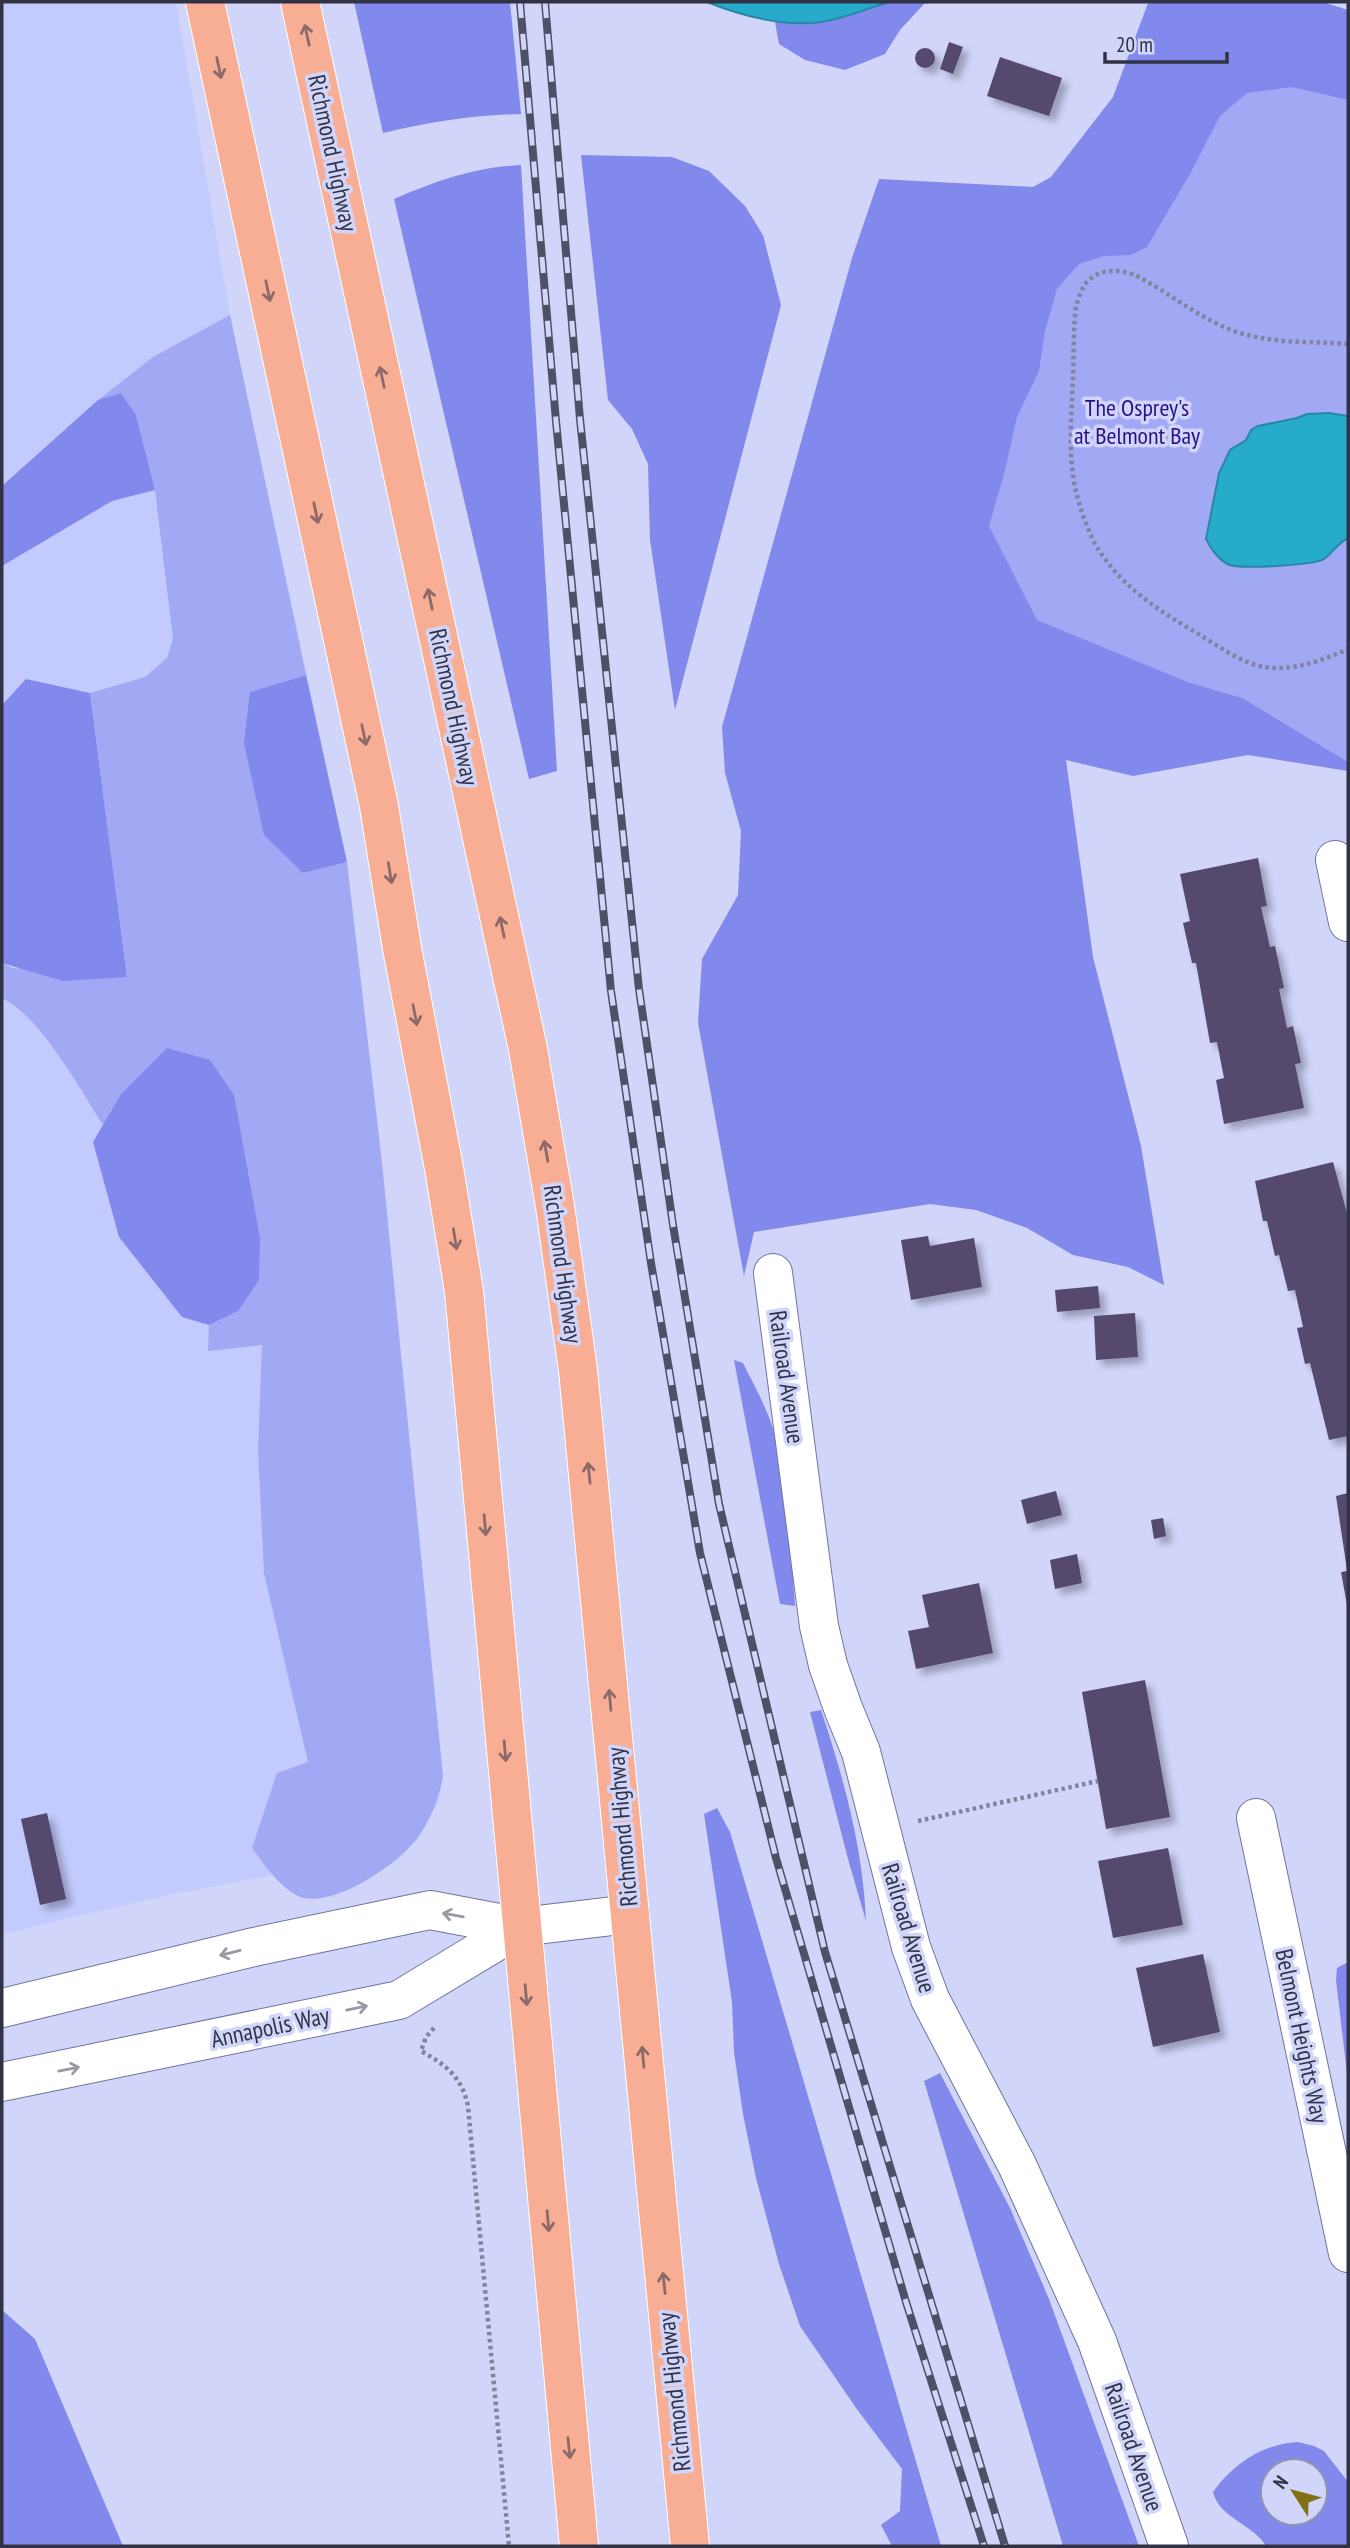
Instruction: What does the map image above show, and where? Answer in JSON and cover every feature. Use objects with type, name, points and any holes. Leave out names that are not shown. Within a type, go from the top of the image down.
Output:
[{"type":"main road","points":[[205,2],[379,806],[464,1291],[520,1927],[579,2546]]},
{"type":"main road","name":"Richmond Highway","points":[[300,2],[528,1049],[555,1206],[578,1370],[690,2546]]},
{"type":"street","points":[[1335,860],[1348,922]]},
{"type":"street","name":"Railroad Avenue","points":[[773,1273],[819,1626],[832,1676],[861,1752],[911,1947],[930,1998],[1017,2165],[1097,2341],[1169,2546]]},
{"type":"street","name":"Belmont Heights Way","points":[[1256,1818],[1348,2253]]},
{"type":"street","name":"Annapolis Way","points":[[2,2008],[254,1947],[430,1910],[520,1927],[630,1914]]},
{"type":"street","name":"Annapolis Way","points":[[2,2082],[398,2000],[520,1927]]},
{"type":"path","points":[[1348,344],[1293,343],[1254,337],[1220,324],[1135,275],[1120,270],[1096,275],[1081,292],[1077,304],[1071,435],[1074,482],[1087,526],[1104,559],[1138,595],[1224,650],[1257,665],[1274,668],[1295,666],[1348,649]]},
{"type":"path","points":[[881,1829],[1098,1781]]},
{"type":"path","points":[[435,2027],[426,2038],[421,2051],[443,2063],[457,2078],[468,2106],[509,2546]]},
{"type":"shaded area","points":[[2,2],[176,2],[230,315],[347,862],[382,1163],[443,1777],[438,1803],[418,1839],[273,1875],[163,1896],[2,1934]]},
{"type":"shaded area","points":[[354,2],[510,2],[521,114],[452,120],[383,133]]},
{"type":"shaded area","points":[[707,2],[890,2],[821,22],[792,23],[762,19]]},
{"type":"shaded area","points":[[890,2],[934,2],[924,4],[900,30],[885,54],[845,70],[805,60],[779,44],[775,22],[826,21]]},
{"type":"shaded area","points":[[1137,2],[1323,2],[1348,10],[1348,100],[1292,87],[1247,93],[1220,116],[1147,247],[1131,255],[1104,256],[1079,264],[1057,289],[1045,331],[1039,371],[1017,417],[989,526],[1037,620],[1190,683],[1242,698],[1348,762],[1348,771],[1248,755],[1133,776],[1066,760],[1093,957],[1141,1146],[1164,1285],[1128,1267],[1073,1255],[1027,1228],[976,1210],[930,1204],[754,1232],[744,1276],[698,1023],[702,959],[738,895],[741,831],[725,773],[722,727],[852,258],[879,179],[1033,187],[1051,177],[1113,97],[1148,3]]},
{"type":"shaded area","points":[[581,155],[672,157],[709,171],[745,206],[763,235],[781,305],[675,710],[650,540],[648,464],[632,429],[608,400]]},
{"type":"shaded area","points":[[521,165],[557,771],[529,779],[394,199],[456,176]]},
{"type":"shaded area","points":[[121,393],[136,415],[155,490],[112,501],[2,566],[2,486],[98,400]]},
{"type":"shaded area","points":[[1307,414],[1348,416],[1348,538],[1318,561],[1260,567],[1234,566],[1223,562],[1206,539],[1219,473],[1230,450],[1246,440],[1251,430],[1258,426]]},
{"type":"shaded area","points":[[306,675],[347,862],[303,873],[264,835],[244,743],[250,692]]},
{"type":"shaded area","points":[[26,679],[90,693],[127,977],[63,981],[2,963],[2,705]]},
{"type":"shaded area","points":[[167,1048],[210,1060],[234,1095],[260,1238],[259,1280],[238,1311],[209,1325],[182,1317],[119,1237],[93,1142],[121,1094]]},
{"type":"shaded area","points":[[734,1360],[743,1363],[760,1397],[779,1452],[789,1518],[795,1606],[780,1604]]},
{"type":"shaded area","points":[[821,1710],[857,1840],[866,1921],[810,1712]]},
{"type":"shaded area","points":[[717,1808],[730,1832],[941,2546],[892,2546],[881,2525],[900,2511],[902,2469],[800,2326],[779,2264],[756,2178],[734,2052],[732,2002],[704,1814]]},
{"type":"shaded area","points":[[1348,1962],[1348,2082],[1336,1980],[1337,1968]]},
{"type":"shaded area","points":[[940,2073],[1010,2208],[1049,2299],[1139,2546],[1063,2546],[924,2081]]},
{"type":"shaded area","points":[[2,2310],[35,2339],[123,2546],[2,2546]]},
{"type":"shaded area","points":[[1298,2442],[1314,2446],[1329,2457],[1259,2457],[1259,2527],[1329,2527],[1329,2457],[1348,2482],[1348,2546],[1266,2546],[1216,2501],[1213,2492],[1230,2472],[1250,2457],[1273,2447]]},
{"type":"green space","name":"The Osprey's at Belmont Bay","points":[[1348,33],[1348,765],[1198,746],[937,542],[1033,222],[1180,62]]},
{"type":"green space","points":[[230,315],[306,675],[250,692],[303,873],[347,862],[382,1163],[443,1777],[434,1808],[424,1829],[397,1859],[363,1882],[344,1891],[310,1899],[296,1895],[283,1886],[252,1848],[277,1773],[308,1762],[264,1573],[258,1450],[262,1345],[208,1351],[209,1325],[238,1311],[121,1094],[103,1125],[45,1037],[31,1020],[2,998],[2,963],[12,968],[127,977],[90,693],[145,677],[167,658],[173,639],[155,490],[136,415],[121,393],[98,400],[153,357]]},
{"type":"building","points":[[949,42],[963,47],[953,74],[940,69]]},
{"type":"building","points":[[925,48],[932,51],[935,58],[932,65],[925,68],[918,65],[915,58],[918,51]]},
{"type":"building","points":[[1000,57],[1062,78],[1049,116],[987,96]]},
{"type":"building","points":[[1258,858],[1267,906],[1261,907],[1270,947],[1275,946],[1284,988],[1279,989],[1287,1028],[1293,1026],[1301,1063],[1295,1064],[1304,1108],[1224,1124],[1216,1080],[1224,1078],[1217,1042],[1210,1043],[1196,963],[1192,963],[1183,923],[1190,921],[1180,874]]},
{"type":"building","points":[[1333,1162],[1348,1217],[1348,1436],[1329,1440],[1310,1363],[1305,1364],[1297,1328],[1303,1327],[1295,1290],[1288,1291],[1279,1255],[1275,1256],[1267,1221],[1263,1221],[1255,1181]]},
{"type":"building","points":[[928,1236],[930,1246],[974,1238],[982,1287],[911,1300],[901,1240]]},
{"type":"building","points":[[1098,1286],[1100,1308],[1057,1312],[1055,1290]]},
{"type":"building","points":[[1135,1313],[1138,1357],[1096,1360],[1094,1316]]},
{"type":"building","points":[[1056,1491],[1062,1515],[1027,1524],[1021,1500]]},
{"type":"building","points":[[1348,1493],[1348,1569],[1347,1570],[1336,1496]]},
{"type":"building","points":[[1163,1518],[1166,1536],[1154,1539],[1151,1520]]},
{"type":"building","points":[[1077,1554],[1082,1583],[1055,1589],[1050,1560]]},
{"type":"building","points":[[1348,1571],[1348,1605],[1347,1605],[1341,1572]]},
{"type":"building","points":[[979,1583],[993,1653],[916,1669],[908,1631],[929,1627],[922,1595]]},
{"type":"building","points":[[1145,1680],[1170,1817],[1106,1829],[1082,1692]]},
{"type":"building","points":[[47,1813],[66,1899],[40,1905],[21,1819]]},
{"type":"building","points":[[1168,1848],[1183,1925],[1113,1938],[1098,1861]]},
{"type":"building","points":[[1203,1954],[1220,2032],[1153,2047],[1136,1968]]},
{"type":"railway","points":[[520,2],[556,421],[611,991],[651,1263],[700,1553],[776,1858],[906,2302],[984,2546]]},
{"type":"railway","points":[[545,2],[580,419],[639,989],[673,1225],[719,1504],[825,1952],[1005,2546]]}]
